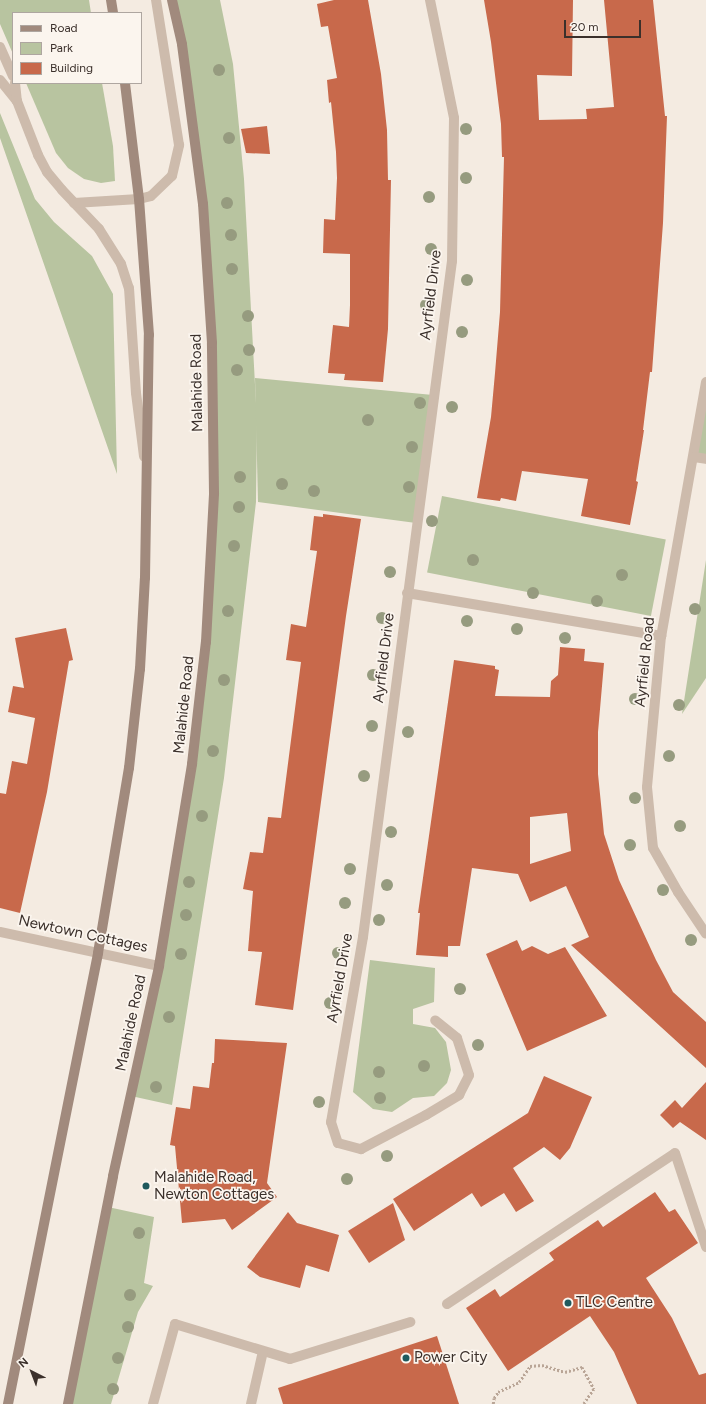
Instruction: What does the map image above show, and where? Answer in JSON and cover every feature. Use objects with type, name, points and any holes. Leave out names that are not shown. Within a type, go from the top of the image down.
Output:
[{"type":"main road","points":[[110,0],[113,12]]},
{"type":"main road","name":"Malahide Road","points":[[68,1404],[113,1176],[159,966],[192,764],[206,642],[214,493],[212,343],[203,204],[182,44],[172,0]]},
{"type":"main road","points":[[8,1404],[98,953],[129,768],[140,669],[145,578],[149,335],[140,199],[125,84]]},
{"type":"street","points":[[74,203],[140,199],[151,196],[172,176],[179,145],[156,0]]},
{"type":"street","name":"Ayrfield Drive","points":[[430,0],[454,118],[452,261],[407,593],[363,937],[331,1122],[338,1143],[361,1149],[426,1115],[459,1095],[469,1075],[457,1038],[435,1020]]},
{"type":"street","points":[[0,47],[12,74]]},
{"type":"street","points":[[0,80],[18,101]]},
{"type":"street","points":[[15,84],[18,101],[38,155],[47,172],[99,229],[110,244],[121,264],[129,288],[136,393],[147,482]]},
{"type":"street","name":"Ayrfield Road","points":[[706,382],[694,457],[661,636],[647,787],[653,848],[678,892],[706,934]]},
{"type":"street","points":[[694,457],[706,459]]},
{"type":"street","name":"Ayrfield Drive","points":[[407,593],[661,636]]},
{"type":"street","name":"Newtown Cottages","points":[[0,932],[159,966]]},
{"type":"street","points":[[447,1304],[675,1153],[706,1247]]},
{"type":"street","points":[[153,1404],[175,1324],[290,1359],[410,1322]]},
{"type":"street","points":[[251,1404],[263,1351]]},
{"type":"path","points":[[493,1404],[494,1398],[498,1392],[519,1382],[530,1366],[542,1365],[565,1372],[582,1367],[594,1389],[584,1404]]},
{"type":"green space","points":[[0,0],[89,0],[91,12],[12,12],[12,52],[0,24]]},
{"type":"green space","points":[[173,0],[220,0],[233,64],[244,179],[257,422],[256,502],[224,778],[172,1105],[131,1096],[193,764],[214,493],[204,204]]},
{"type":"green space","points":[[26,84],[102,84],[113,146],[115,181],[101,183],[84,179],[68,168],[56,153]]},
{"type":"green space","points":[[0,113],[35,199],[54,222],[92,256],[113,294],[117,474],[0,138]]},
{"type":"green space","points":[[255,378],[433,395],[416,523],[258,502]]},
{"type":"green space","points":[[706,383],[706,459],[694,456]]},
{"type":"green space","points":[[442,496],[666,540],[651,616],[427,573]]},
{"type":"green space","points":[[706,560],[706,678],[682,714]]},
{"type":"green space","points":[[370,960],[435,968],[434,1002],[413,1009],[413,1024],[435,1028],[446,1042],[451,1070],[447,1083],[434,1096],[413,1098],[392,1112],[373,1109],[353,1092]]},
{"type":"green space","points":[[108,1207],[154,1217],[144,1283],[153,1286],[138,1312],[111,1404],[67,1404]]},
{"type":"building","points":[[334,0],[368,0],[381,74],[387,130],[388,180],[391,180],[388,329],[383,382],[344,380],[345,374],[328,373],[333,325],[349,327],[350,305],[350,254],[323,253],[324,219],[335,220],[337,178],[331,102],[329,103],[327,80],[337,78],[328,26],[321,27],[317,4]]},
{"type":"building","points":[[484,0],[573,0],[572,76],[537,75],[539,120],[587,119],[586,109],[614,107],[604,0],[653,0],[665,116],[667,116],[663,223],[652,372],[650,372],[644,430],[636,481],[638,482],[630,525],[581,516],[588,479],[522,471],[516,501],[501,498],[500,501],[477,498],[491,417],[500,312],[504,157],[502,157],[501,124],[491,42]]},
{"type":"building","points":[[267,126],[270,154],[246,153],[241,129]]},
{"type":"building","points":[[323,514],[361,519],[346,616],[293,1010],[255,1005],[262,952],[248,951],[253,891],[243,889],[250,852],[263,853],[268,817],[281,818],[301,662],[286,660],[291,624],[306,627],[317,551],[310,550],[314,516],[323,517]]},
{"type":"building","points":[[66,628],[73,660],[69,661],[47,792],[20,913],[0,908],[0,793],[6,794],[12,761],[27,764],[35,718],[8,712],[13,686],[24,688],[15,638]]},
{"type":"building","points":[[560,647],[585,649],[584,661],[604,663],[598,732],[598,774],[604,834],[619,880],[656,960],[673,992],[706,1022],[706,1068],[571,945],[589,937],[566,886],[530,902],[518,874],[472,868],[460,946],[448,946],[448,957],[416,955],[420,913],[418,913],[454,660],[495,666],[495,669],[499,670],[495,696],[550,697],[551,681],[558,675]],"holes":[[[567,813],[571,851],[530,864],[530,817]]]},
{"type":"building","points":[[517,940],[522,951],[532,946],[548,954],[565,947],[607,1016],[527,1051],[486,954]]},
{"type":"building","points":[[215,1039],[287,1043],[267,1183],[277,1197],[232,1230],[225,1219],[182,1223],[175,1146],[170,1145],[176,1107],[190,1109],[193,1086],[209,1088],[212,1063],[214,1063]]},
{"type":"building","points":[[544,1076],[592,1097],[570,1148],[560,1160],[544,1147],[513,1168],[534,1201],[516,1212],[504,1193],[481,1207],[472,1193],[414,1231],[393,1199],[528,1113]]},
{"type":"building","points":[[706,1082],[706,1140],[680,1122],[673,1128],[660,1115],[675,1100],[682,1108]]},
{"type":"building","name":"TLC Centre","points":[[655,1192],[669,1212],[675,1209],[698,1243],[646,1278],[672,1318],[699,1375],[706,1373],[706,1404],[637,1404],[614,1352],[590,1316],[508,1371],[466,1308],[495,1289],[500,1297],[554,1260],[549,1253],[598,1220],[603,1227]]},
{"type":"building","points":[[393,1203],[405,1240],[369,1263],[348,1231]]},
{"type":"building","points":[[288,1212],[297,1223],[339,1235],[329,1272],[306,1265],[300,1288],[260,1277],[247,1267]]},
{"type":"building","name":"Power City","points":[[437,1336],[459,1404],[283,1404],[278,1388]]},
{"type":"place","name":"Malahide Road, Newton Cottages","points":[[146,1186]]},
{"type":"place","name":"TLC Centre","points":[[568,1303]]},
{"type":"place","name":"Power City","points":[[406,1358]]}]
